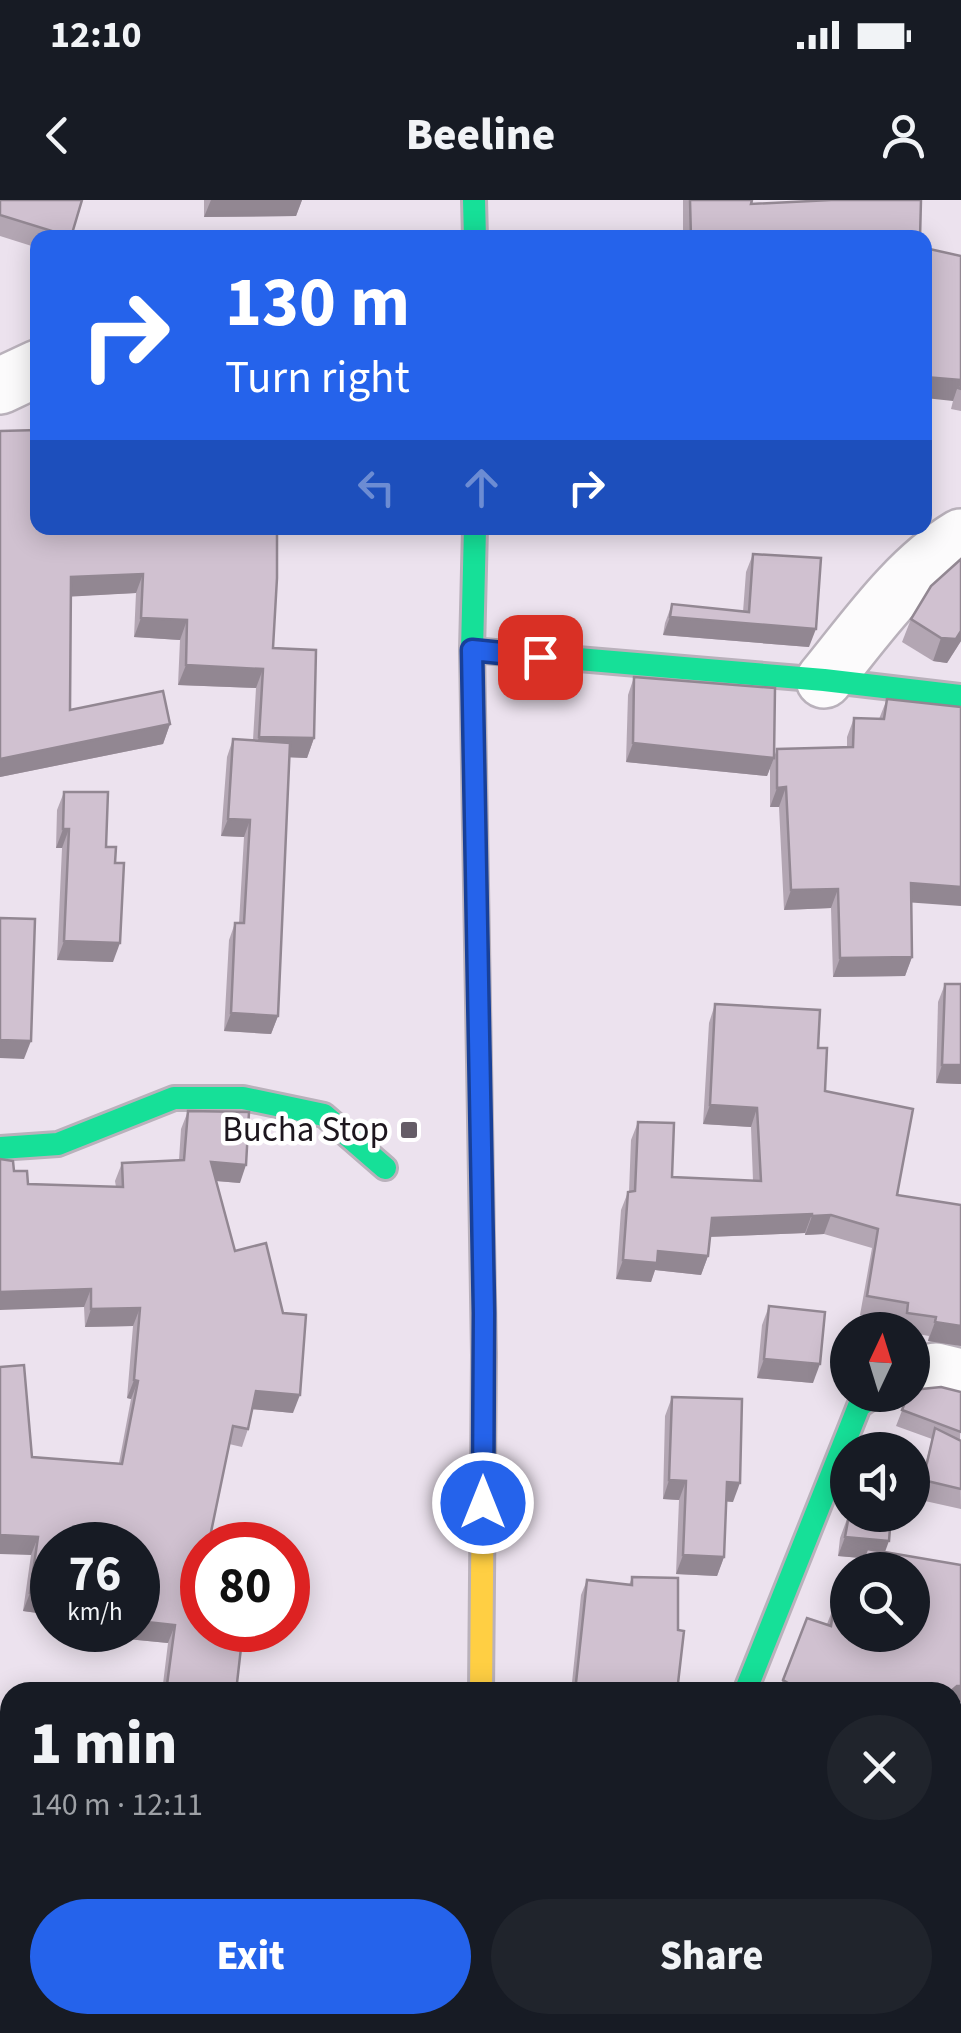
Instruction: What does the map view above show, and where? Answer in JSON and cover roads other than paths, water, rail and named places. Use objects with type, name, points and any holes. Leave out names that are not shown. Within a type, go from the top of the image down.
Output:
[{"type":"main road","points":[[474,200],[475,230]]},
{"type":"main road","points":[[475,535],[472,650],[484,1313],[481,1682]]},
{"type":"main road","points":[[472,650],[824,680],[961,696]]},
{"type":"main road","points":[[0,1148],[58,1144],[174,1098],[243,1098],[324,1115],[386,1168]]},
{"type":"main road","points":[[749,1682],[858,1412]]},
{"type":"street","points":[[0,386],[30,372]]},
{"type":"street","points":[[824,680],[892,596],[948,544],[961,537]]},
{"type":"street","points":[[930,1372],[961,1376]]},
{"type":"place","name":"Bucha Stop","points":[[409,1130]]}]
